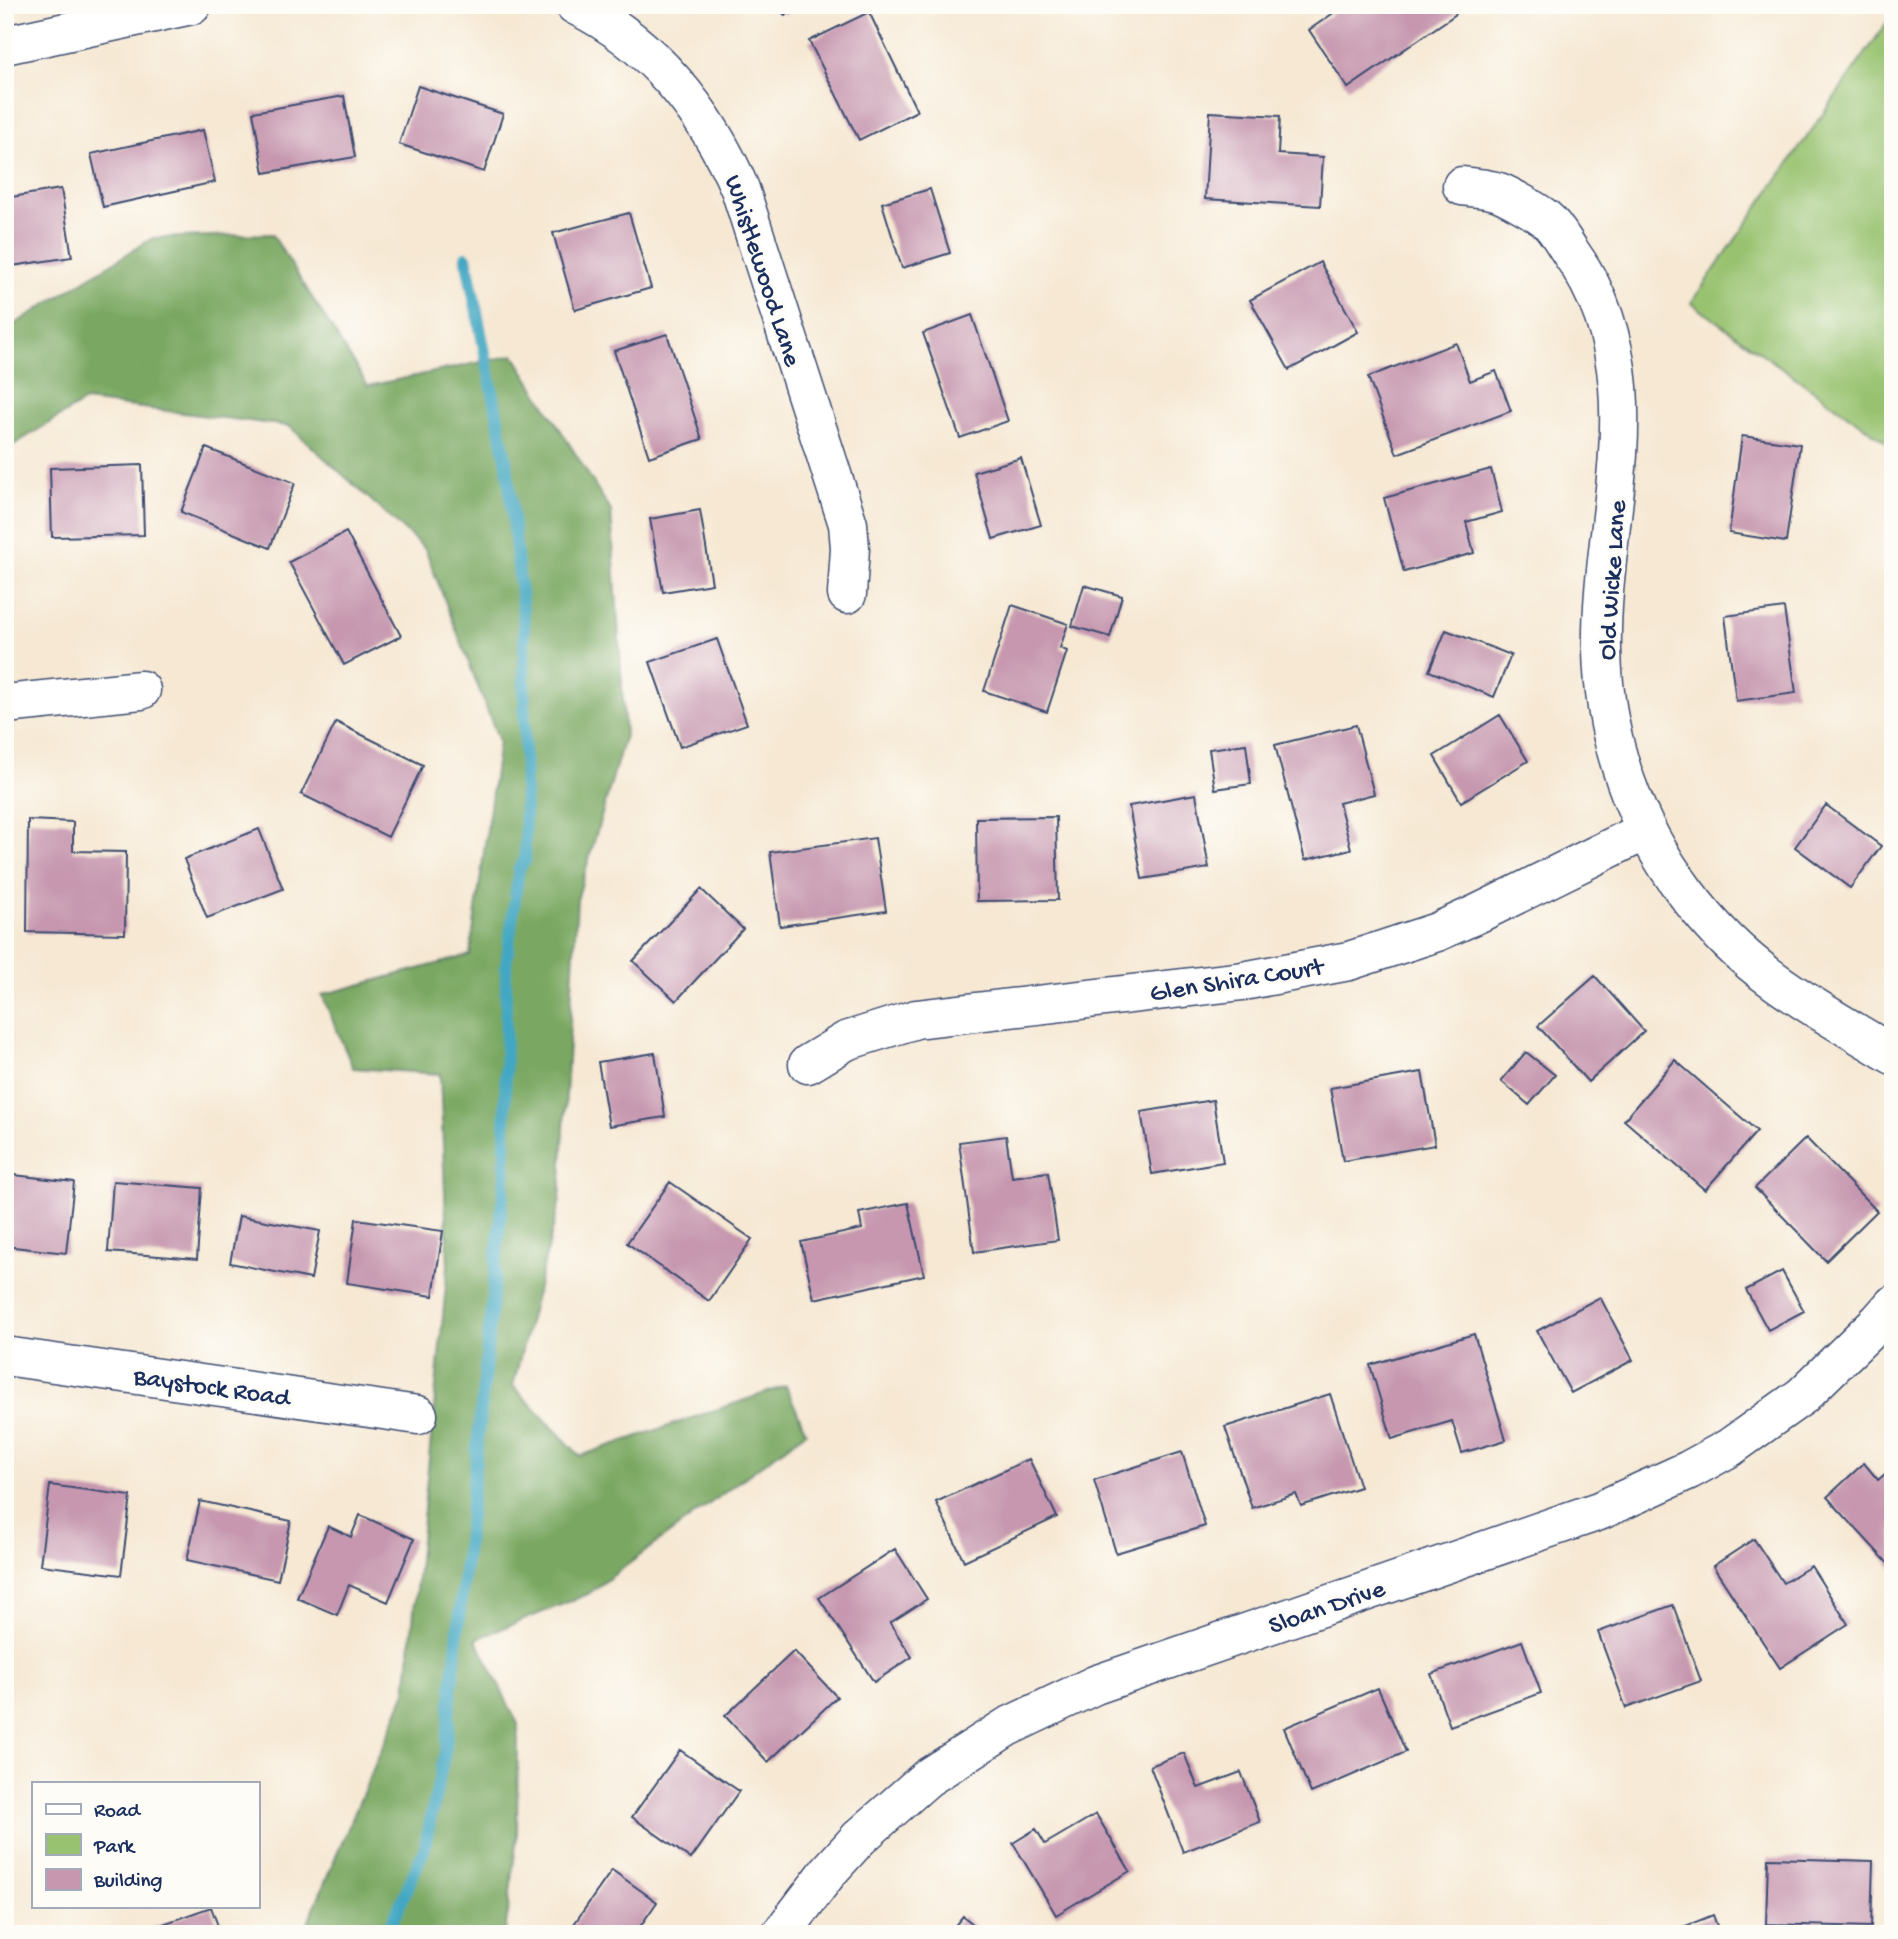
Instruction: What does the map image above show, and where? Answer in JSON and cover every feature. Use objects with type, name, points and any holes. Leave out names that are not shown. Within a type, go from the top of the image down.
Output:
[{"type":"street","points":[[5,46],[192,5]]},
{"type":"street","name":"Whistlewood Lane","points":[[575,5],[595,15],[649,55],[692,102],[727,159],[740,189],[848,524],[850,548],[847,594]]},
{"type":"street","name":"Old Wicke Lane","points":[[1462,186],[1499,192],[1547,219],[1583,269],[1607,327],[1619,390],[1619,460],[1603,610],[1602,651],[1608,717],[1626,782],[1647,830],[1674,878],[1725,939],[1774,981],[1893,1055]]},
{"type":"street","points":[[5,705],[141,690]]},
{"type":"street","name":"Glen Shira Court","points":[[808,1064],[846,1041],[916,1019],[1242,981],[1349,961],[1447,927],[1647,830]]},
{"type":"street","name":"Sloan Drive","points":[[781,1934],[829,1871],[859,1838],[927,1778],[1007,1727],[1095,1685],[1600,1511],[1689,1470],[1729,1448],[1802,1396],[1888,1320]]},
{"type":"street","name":"Baystock Road","points":[[5,1356],[418,1415]]},
{"type":"green space","points":[[1893,14],[1893,447],[1691,303]]},
{"type":"green space","points":[[272,234],[368,386],[514,355],[611,511],[625,735],[577,900],[560,1200],[513,1386],[580,1456],[786,1386],[806,1432],[588,1594],[476,1639],[518,1724],[517,1835],[505,1934],[303,1934],[406,1692],[448,1265],[440,1074],[353,1068],[322,995],[470,955],[499,741],[425,549],[289,426],[85,401],[5,450],[5,330],[153,238]]},
{"type":"building","points":[[774,5],[794,5],[785,15]]},
{"type":"building","points":[[1345,5],[1450,5],[1456,14],[1348,88],[1309,30]]},
{"type":"building","points":[[869,12],[917,111],[859,140],[809,41]]},
{"type":"building","points":[[418,86],[503,114],[484,172],[399,144]]},
{"type":"building","points":[[344,96],[355,157],[264,173],[253,112]]},
{"type":"building","points":[[1210,112],[1280,116],[1278,154],[1323,157],[1320,206],[1205,199]]},
{"type":"building","points":[[203,130],[215,182],[103,207],[91,154]]},
{"type":"building","points":[[61,189],[72,257],[5,267],[5,198]]},
{"type":"building","points":[[930,189],[950,253],[902,268],[882,203]]},
{"type":"building","points":[[629,213],[651,288],[575,310],[553,233]]},
{"type":"building","points":[[1320,262],[1358,332],[1289,370],[1250,300]]},
{"type":"building","points":[[972,315],[1008,421],[960,438],[923,333]]},
{"type":"building","points":[[667,334],[702,439],[649,457],[614,351]]},
{"type":"building","points":[[1456,343],[1470,381],[1496,371],[1511,411],[1397,454],[1368,377]]},
{"type":"building","points":[[1742,436],[1800,444],[1786,542],[1729,533]]},
{"type":"building","points":[[206,448],[295,483],[270,548],[181,512]]},
{"type":"building","points":[[1021,458],[1041,525],[993,539],[974,472]]},
{"type":"building","points":[[142,465],[144,535],[52,537],[50,468]]},
{"type":"building","points":[[1491,469],[1502,512],[1466,522],[1474,553],[1404,572],[1384,498]]},
{"type":"building","points":[[700,510],[712,584],[663,592],[650,519]]},
{"type":"building","points":[[346,532],[401,636],[344,665],[289,562]]},
{"type":"building","points":[[1084,585],[1122,596],[1110,637],[1072,626]]},
{"type":"building","points":[[1012,605],[1068,624],[1060,648],[1067,651],[1047,712],[984,691]]},
{"type":"building","points":[[1784,608],[1796,693],[1736,701],[1725,616]]},
{"type":"building","points":[[1446,630],[1511,655],[1494,697],[1429,671]]},
{"type":"building","points":[[717,639],[747,724],[680,747],[650,662]]},
{"type":"building","points":[[1500,715],[1528,761],[1461,802],[1434,756]]},
{"type":"building","points":[[336,722],[423,765],[388,837],[301,794]]},
{"type":"building","points":[[1356,725],[1374,794],[1339,803],[1351,849],[1305,860],[1275,745]]},
{"type":"building","points":[[1246,744],[1251,784],[1215,789],[1209,749]]},
{"type":"building","points":[[1196,794],[1209,868],[1142,879],[1129,806]]},
{"type":"building","points":[[1826,805],[1881,846],[1850,888],[1795,847]]},
{"type":"building","points":[[1056,817],[1058,900],[977,901],[976,818]]},
{"type":"building","points":[[28,820],[73,822],[73,851],[126,852],[125,934],[27,932]]},
{"type":"building","points":[[259,829],[283,889],[207,918],[184,859]]},
{"type":"building","points":[[875,838],[886,911],[780,926],[770,852]]},
{"type":"building","points":[[701,889],[743,929],[676,1001],[633,961]]},
{"type":"building","points":[[1595,976],[1644,1031],[1588,1082],[1538,1026]]},
{"type":"building","points":[[1526,1052],[1555,1075],[1529,1105],[1501,1081]]},
{"type":"building","points":[[655,1053],[665,1117],[609,1126],[598,1062]]},
{"type":"building","points":[[1675,1060],[1757,1131],[1705,1190],[1624,1120]]},
{"type":"building","points":[[1422,1072],[1435,1145],[1343,1161],[1330,1088]]},
{"type":"building","points":[[1213,1100],[1223,1162],[1152,1174],[1141,1112]]},
{"type":"building","points":[[1006,1136],[1012,1177],[1048,1172],[1058,1240],[974,1252],[959,1142]]},
{"type":"building","points":[[1806,1138],[1877,1211],[1826,1261],[1755,1188]]},
{"type":"building","points":[[5,1174],[74,1182],[66,1253],[5,1246]]},
{"type":"building","points":[[113,1181],[202,1188],[197,1259],[108,1252]]},
{"type":"building","points":[[670,1182],[752,1239],[709,1301],[627,1243]]},
{"type":"building","points":[[908,1203],[924,1275],[814,1299],[801,1242],[862,1229],[859,1213]]},
{"type":"building","points":[[239,1216],[320,1231],[311,1279],[230,1263]]},
{"type":"building","points":[[356,1219],[443,1231],[433,1296],[347,1283]]},
{"type":"building","points":[[1782,1271],[1804,1311],[1768,1330],[1746,1290]]},
{"type":"building","points":[[1600,1297],[1633,1360],[1571,1393],[1537,1331]]},
{"type":"building","points":[[1474,1334],[1506,1440],[1462,1453],[1452,1421],[1392,1439],[1370,1365]]},
{"type":"building","points":[[1330,1394],[1360,1487],[1301,1506],[1296,1494],[1252,1508],[1225,1427]]},
{"type":"building","points":[[1182,1452],[1205,1526],[1116,1553],[1094,1480]]},
{"type":"building","points":[[1029,1459],[1057,1517],[964,1561],[936,1502]]},
{"type":"building","points":[[1864,1463],[1878,1480],[1893,1467],[1893,1569],[1827,1497]]},
{"type":"building","points":[[50,1485],[131,1496],[121,1575],[40,1565]]},
{"type":"building","points":[[200,1501],[291,1521],[278,1580],[187,1560]]},
{"type":"building","points":[[360,1515],[414,1539],[388,1602],[349,1585],[337,1615],[297,1598],[328,1526],[351,1537]]},
{"type":"building","points":[[1754,1539],[1783,1583],[1811,1566],[1848,1624],[1780,1668],[1713,1566]]},
{"type":"building","points":[[895,1549],[927,1599],[890,1623],[912,1657],[874,1682],[819,1598]]},
{"type":"building","points":[[1673,1605],[1701,1681],[1626,1708],[1598,1632]]},
{"type":"building","points":[[1522,1641],[1541,1693],[1450,1726],[1431,1674]]},
{"type":"building","points":[[794,1651],[837,1697],[768,1762],[725,1716]]},
{"type":"building","points":[[1378,1688],[1406,1752],[1311,1793],[1284,1728]]},
{"type":"building","points":[[680,1750],[739,1791],[691,1859],[632,1817]]},
{"type":"building","points":[[1184,1753],[1198,1788],[1241,1772],[1260,1822],[1183,1852],[1150,1766]]},
{"type":"building","points":[[1096,1814],[1130,1871],[1056,1915],[1013,1843],[1036,1829],[1045,1844]]},
{"type":"building","points":[[1768,1858],[1873,1861],[1871,1927],[1766,1924]]},
{"type":"building","points":[[612,1870],[657,1902],[635,1934],[567,1934]]},
{"type":"building","points":[[211,1908],[221,1934],[148,1934],[146,1930]]},
{"type":"building","points":[[1713,1915],[1720,1934],[1666,1934]]},
{"type":"building","points":[[963,1916],[985,1934],[948,1934]]},
{"type":"waterway","points":[[387,1934],[424,1850],[446,1747],[505,1176],[506,966],[519,868],[525,861],[524,622],[507,464],[466,257]]}]
